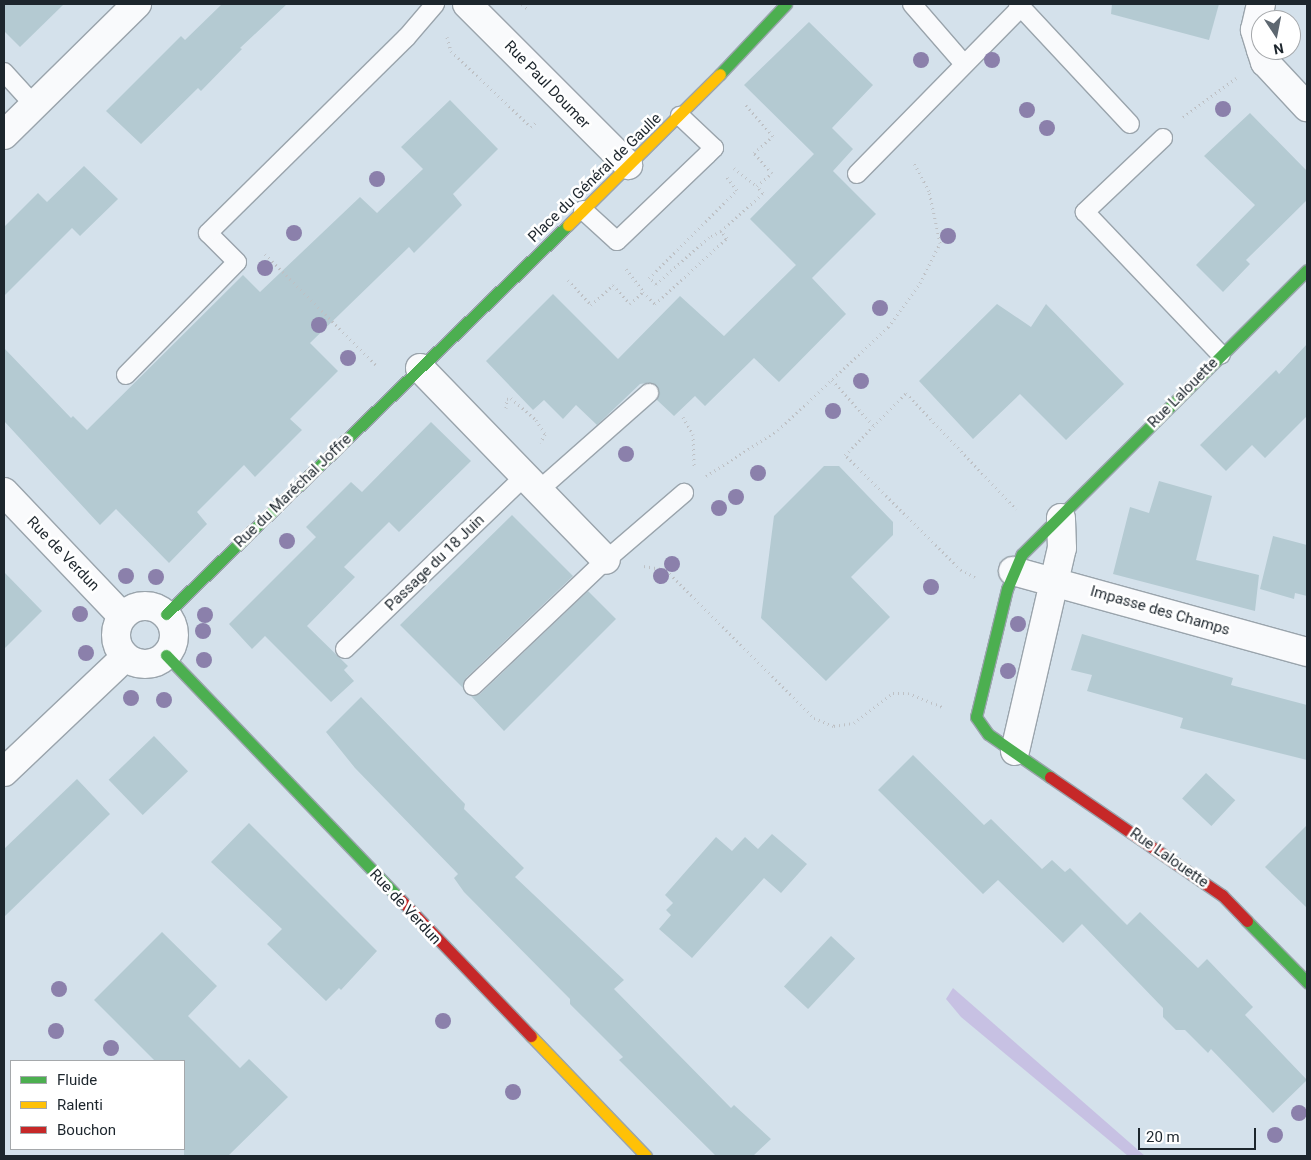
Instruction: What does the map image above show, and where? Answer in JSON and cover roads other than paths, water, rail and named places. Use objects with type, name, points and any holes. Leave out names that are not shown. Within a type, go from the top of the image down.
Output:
[{"type":"street","points":[[4,135],[137,4]]},
{"type":"street","name":"Rue Paul Doumer","points":[[467,4],[628,165]]},
{"type":"street","name":"Place du Général de Gaulle","points":[[420,368],[680,116],[786,4]]},
{"type":"street","points":[[1264,60],[1307,107]]},
{"type":"street","name":"Rue Lalouette","points":[[1307,270],[1062,518],[1039,534],[1013,572],[976,717],[988,734],[1222,894],[1307,982]]},
{"type":"street","points":[[420,368],[606,560]]},
{"type":"street","name":"Rue du Maréchal Joffre","points":[[166,614],[420,368]]},
{"type":"street","name":"Rue de Verdun","points":[[4,492],[122,616]]},
{"type":"street","points":[[1015,751],[1062,548],[1062,518]]},
{"type":"street","name":"Impasse des Champs","points":[[1013,572],[1054,581],[1307,652]]},
{"type":"street","points":[[148,605],[166,614],[174,630],[174,639],[166,655],[159,661],[141,664],[125,657],[116,641],[117,624],[122,616],[138,606],[148,605]]},
{"type":"street","name":"Rue de Verdun","points":[[166,655],[646,1156]]},
{"type":"street","points":[[4,772],[125,657]]},
{"type":"lane","points":[[126,375],[237,262],[208,234],[411,32],[435,4]]},
{"type":"lane","points":[[912,4],[964,64]]},
{"type":"lane","points":[[857,174],[1020,5],[1130,124]]},
{"type":"lane","points":[[4,72],[34,105]]},
{"type":"lane","points":[[583,210],[618,241],[707,155],[714,148],[680,116]]},
{"type":"lane","points":[[1163,138],[1085,212],[1221,355]]},
{"type":"lane","name":"Passage du 18 Juin","points":[[345,649],[532,483],[649,393]]},
{"type":"lane","points":[[473,686],[606,560],[684,493]]}]
